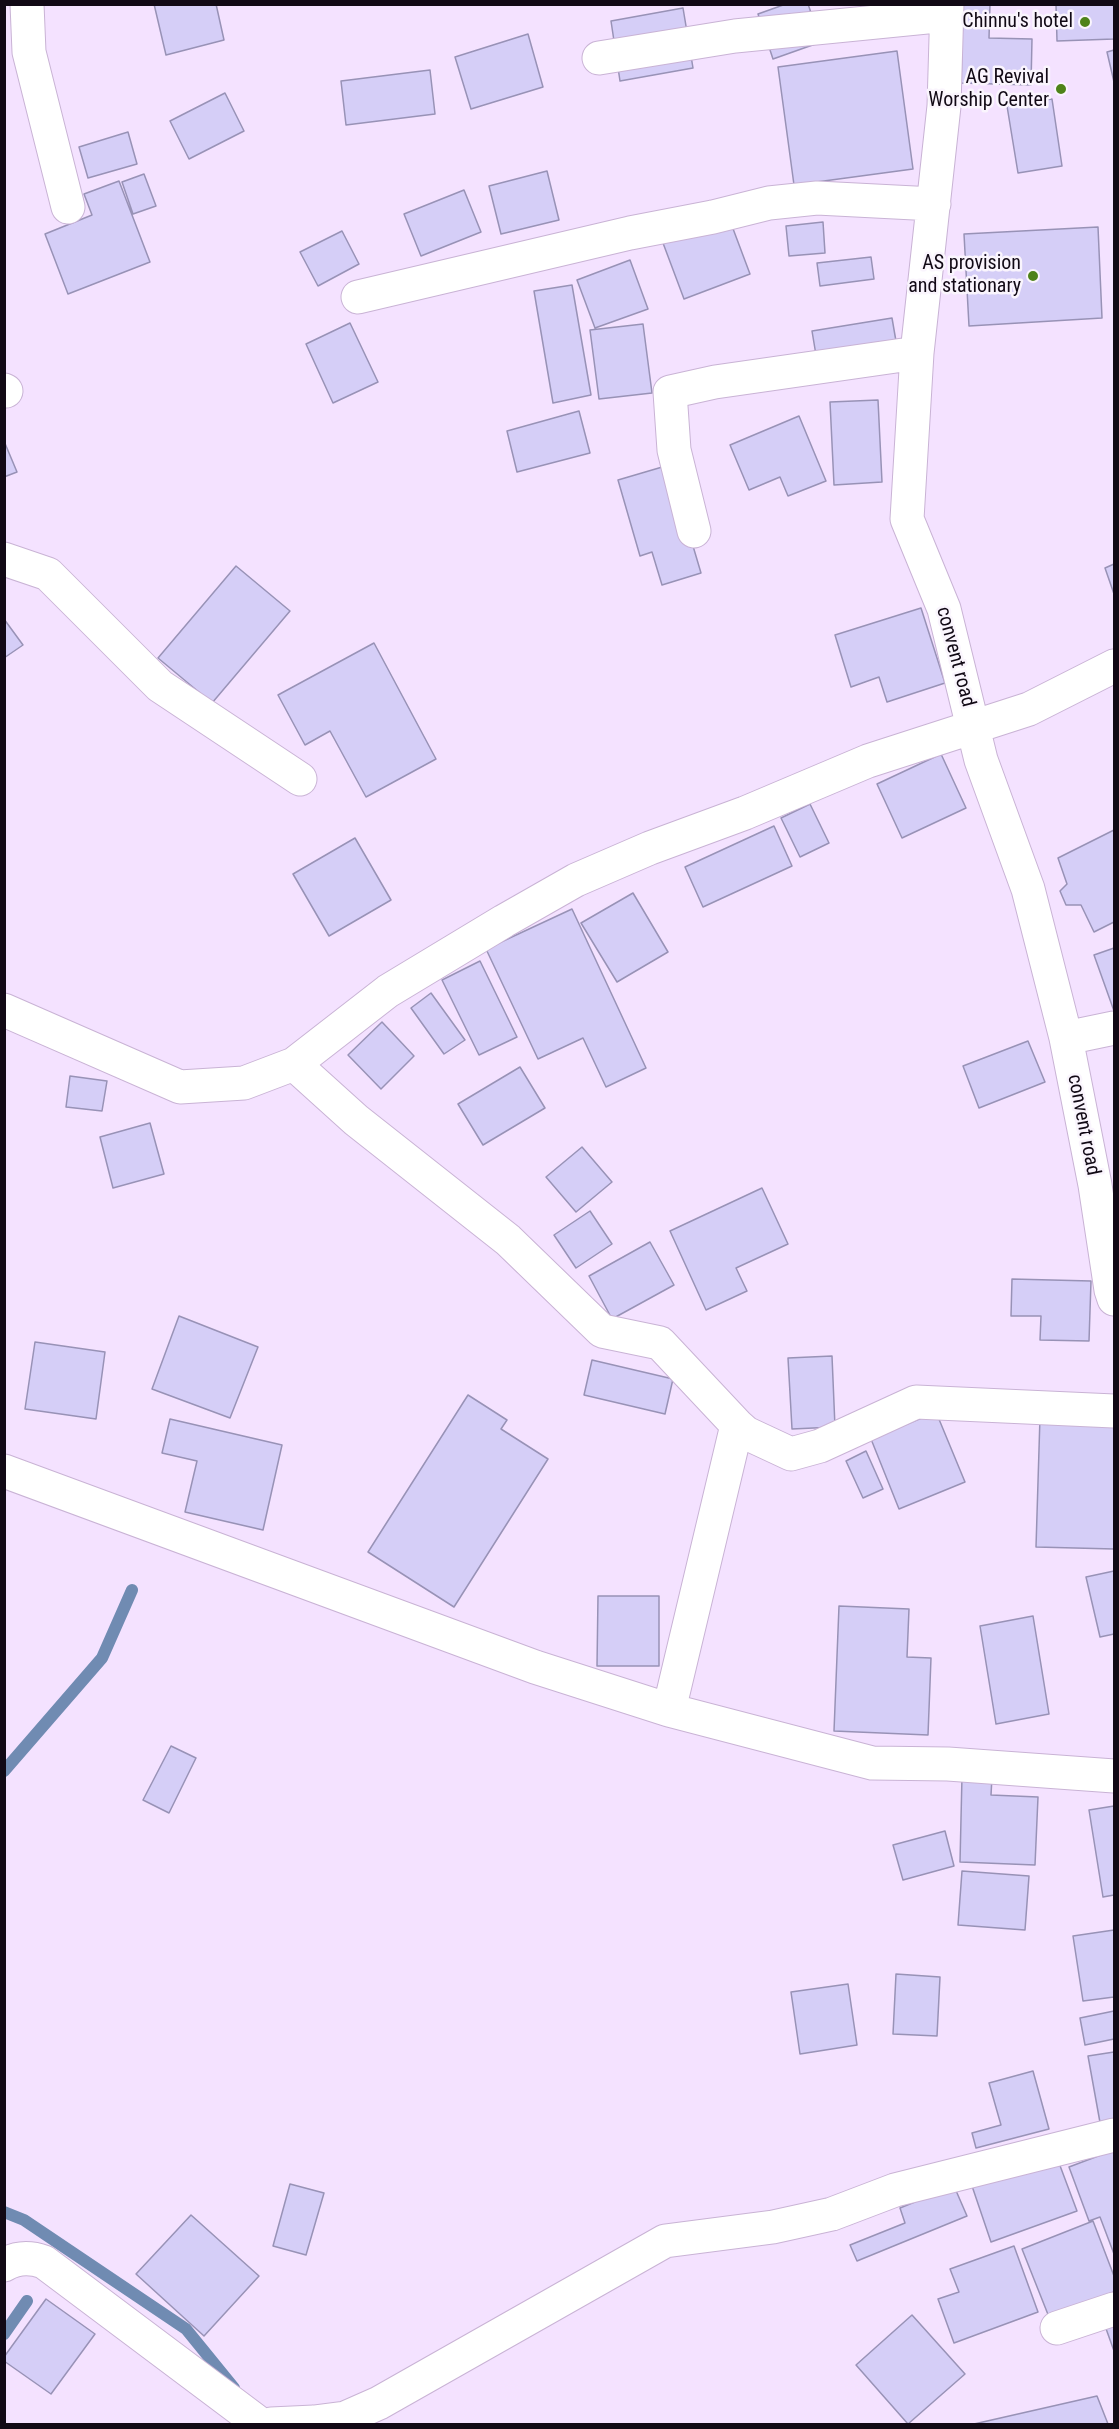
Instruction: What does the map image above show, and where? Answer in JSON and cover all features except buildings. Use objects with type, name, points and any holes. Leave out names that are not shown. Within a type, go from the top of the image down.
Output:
[{"type":"street","points":[[27,4],[29,52],[68,207]]},
{"type":"street","points":[[599,58],[735,36],[947,10]]},
{"type":"street","name":"convent road","points":[[947,10],[944,106],[917,353],[907,519],[944,609],[981,760],[1028,889],[1105,1181],[1111,1290],[1114,1299]]},
{"type":"street","points":[[358,297],[630,232],[713,217],[768,203],[817,198],[934,204]]},
{"type":"street","points":[[694,531],[674,450],[670,392],[715,382],[917,353]]},
{"type":"street","points":[[4,559],[48,574],[160,686],[300,778]]},
{"type":"street","points":[[4,1010],[180,1087],[244,1083],[294,1064],[388,991],[576,880],[868,761],[1029,710],[1114,666]]},
{"type":"street","points":[[1066,1038],[1114,1028]]},
{"type":"street","points":[[294,1064],[356,1120],[508,1240],[602,1330],[660,1343],[736,1425],[746,1433],[791,1454],[820,1446],[916,1402],[1114,1411]]},
{"type":"street","points":[[669,1710],[736,1425]]},
{"type":"street","points":[[4,1471],[535,1667],[669,1710],[872,1763],[948,1764],[1114,1776]]},
{"type":"street","points":[[272,2424],[345,2418],[379,2403],[665,2241],[773,2227],[832,2214],[895,2190],[1114,2135]]},
{"type":"street","points":[[4,2265],[14,2259],[24,2258],[44,2262],[260,2424]]},
{"type":"street","points":[[1057,2328],[1114,2309]]},
{"type":"waterway","points":[[4,1771],[102,1658],[132,1590]]},
{"type":"waterway","points":[[4,2212],[24,2220],[186,2329],[234,2388]]},
{"type":"waterway","points":[[4,2334],[27,2301]]},
{"type":"place","name":"Chinnu's hotel","points":[[1085,22]]},
{"type":"place","name":"AG Revival Worship Center","points":[[1061,89]]},
{"type":"place","name":"AS provision and stationary","points":[[1033,276]]}]
